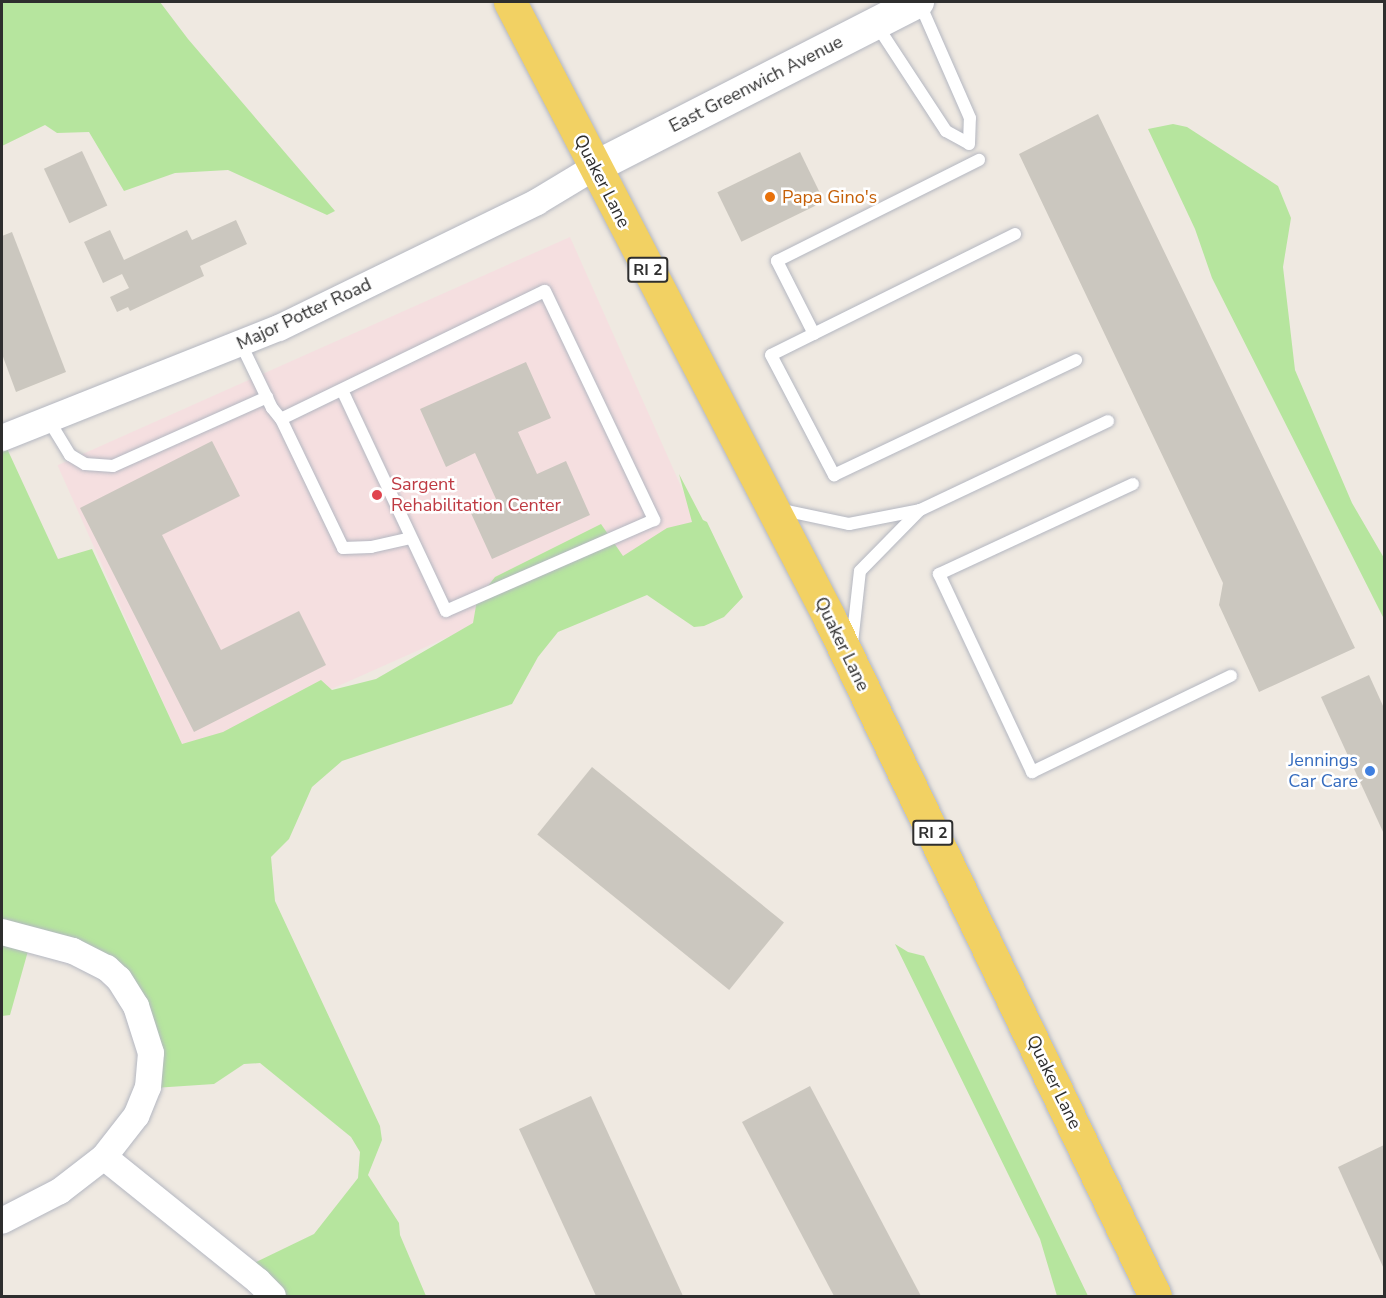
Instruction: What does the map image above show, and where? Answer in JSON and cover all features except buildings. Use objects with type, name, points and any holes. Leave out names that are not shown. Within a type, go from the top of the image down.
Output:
[{"type":"main road","name":"Quaker Lane","points":[[510,2],[849,659],[1155,1296]]},
{"type":"street","name":"East Greenwich Avenue","points":[[595,167],[918,2]]},
{"type":"street","name":"Major Potter Road","points":[[2,438],[279,328],[516,212],[595,167]]},
{"type":"street","points":[[2,932],[91,958],[119,979],[136,1006],[151,1053],[148,1087],[136,1116],[104,1157],[60,1191],[2,1221]]},
{"type":"street","points":[[104,1157],[258,1281],[273,1296]]},
{"type":"lane","points":[[875,23],[946,131],[969,144],[970,118],[918,2]]},
{"type":"lane","points":[[814,334],[777,261],[979,160]]},
{"type":"lane","points":[[1015,234],[771,355],[834,475],[1076,360]]},
{"type":"lane","points":[[281,419],[545,291],[654,520],[446,611],[342,390]]},
{"type":"lane","points":[[241,344],[267,397],[281,419],[343,548],[371,547],[411,537]]},
{"type":"lane","points":[[48,419],[70,455],[85,464],[113,466],[267,397]]},
{"type":"lane","points":[[772,507],[849,524],[920,510],[1108,421]]},
{"type":"lane","points":[[1133,484],[939,574],[1032,772],[1231,676]]},
{"type":"lane","points":[[849,659],[861,571],[920,510]]},
{"type":"shaded area","name":"Sargent Rehabilitation Center","points":[[570,237],[699,526],[186,754],[58,465]]},
{"type":"green space","points":[[2,2],[160,2],[188,39],[335,211],[327,215],[228,170],[175,173],[124,191],[89,132],[57,133],[45,125],[2,146]]},
{"type":"green space","points":[[1173,124],[1187,127],[1278,186],[1291,218],[1283,267],[1295,370],[1352,503],[1384,558],[1384,619],[1212,278],[1195,229],[1148,129]]},
{"type":"green space","points":[[2,442],[4,442],[58,559],[92,549],[182,744],[223,732],[321,680],[332,690],[376,679],[473,623],[477,600],[495,577],[601,524],[623,556],[667,528],[692,522],[679,474],[703,520],[707,522],[743,597],[724,617],[704,626],[694,627],[647,595],[558,632],[538,657],[512,704],[342,761],[312,787],[289,839],[271,857],[275,901],[380,1126],[382,1140],[368,1175],[399,1223],[400,1235],[426,1296],[278,1296],[250,1265],[314,1234],[358,1178],[360,1152],[351,1137],[260,1063],[244,1064],[214,1084],[154,1088],[129,999],[95,970],[28,951],[10,1015],[2,1016]]},
{"type":"green space","points":[[895,944],[908,952],[924,956],[1088,1296],[1057,1296],[1040,1239]]},
{"type":"place","name":"Papa Gino's","points":[[770,197]]},
{"type":"place","name":"Sargent Rehabilitation Center","points":[[377,495]]},
{"type":"place","name":"Jennings Car Care","points":[[1370,771]]}]
